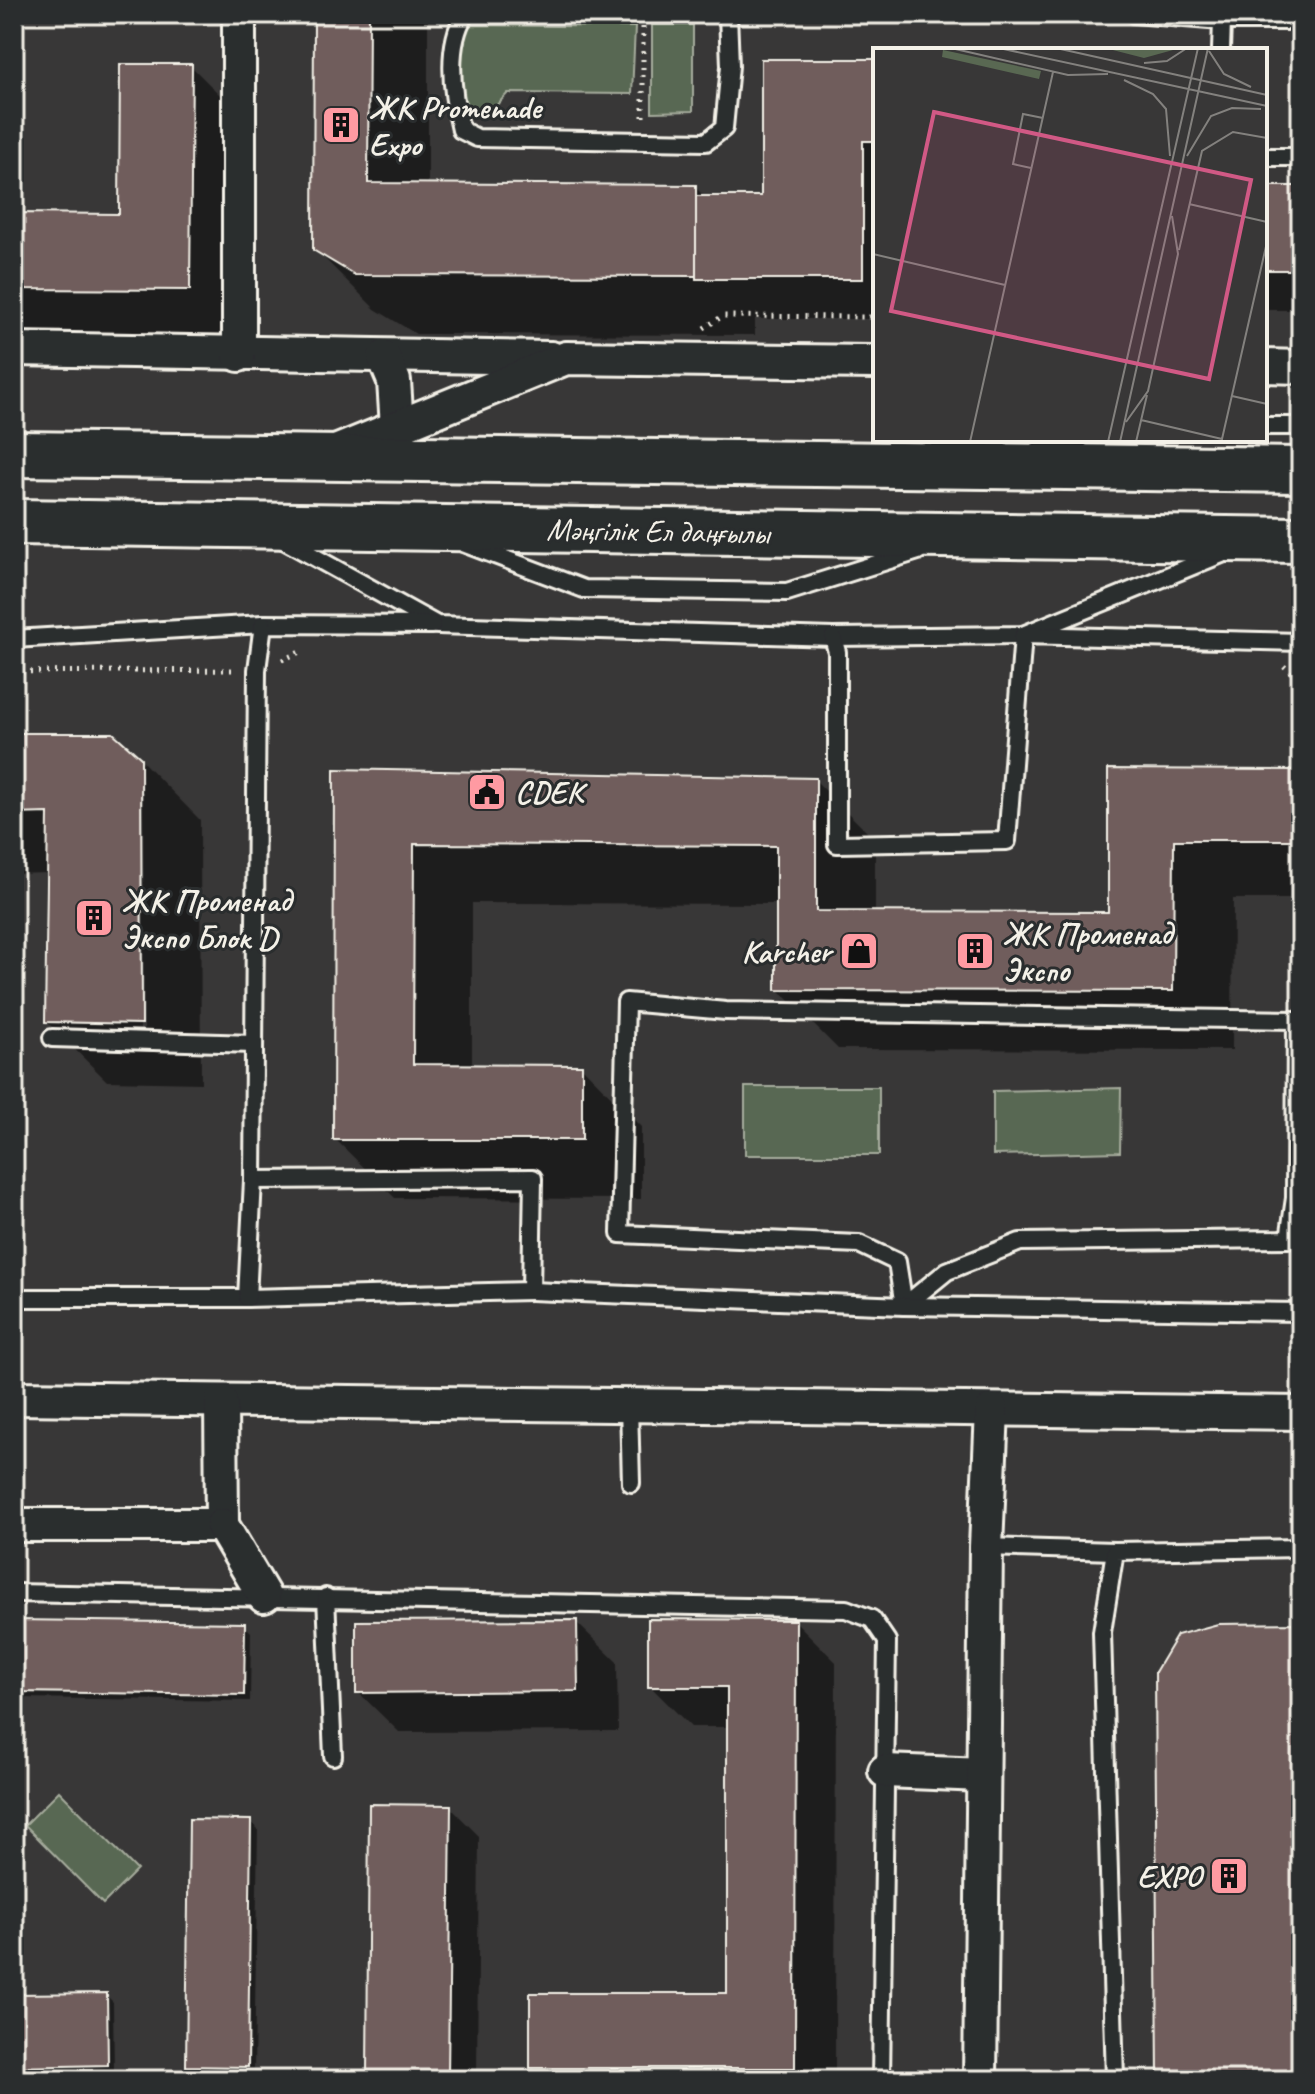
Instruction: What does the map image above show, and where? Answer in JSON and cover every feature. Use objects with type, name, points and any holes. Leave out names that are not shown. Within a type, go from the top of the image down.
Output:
[{"type":"main road","points":[[14,454],[1301,470]]},
{"type":"main road","name":"Мәңгілік Ел даңғылы","points":[[14,522],[1280,539]]},
{"type":"street","points":[[239,14],[239,355]]},
{"type":"street","points":[[14,349],[239,355],[873,362]]},
{"type":"street","points":[[384,357],[394,381],[397,427]]},
{"type":"street","points":[[322,458],[566,358]]},
{"type":"street","points":[[1267,366],[1301,367]]},
{"type":"street","points":[[14,1398],[1301,1413]]},
{"type":"street","points":[[221,1401],[222,1525],[264,1596]]},
{"type":"street","points":[[980,2080],[986,1547],[992,1410]]},
{"type":"street","points":[[14,1525],[222,1525]]},
{"type":"street","points":[[885,1771],[983,1775]]},
{"type":"lane","points":[[465,14],[455,30],[452,95],[461,130],[477,138],[706,142],[724,128],[730,66],[728,14]]},
{"type":"lane","points":[[1134,14],[1222,21],[1301,21]]},
{"type":"lane","points":[[1221,48],[1222,21]]},
{"type":"lane","points":[[1267,157],[1301,157]]},
{"type":"lane","points":[[1267,426],[1301,426]]},
{"type":"lane","points":[[974,466],[1072,442]]},
{"type":"lane","points":[[256,525],[437,625]]},
{"type":"lane","points":[[421,527],[584,589],[787,592],[968,535]]},
{"type":"lane","points":[[1023,635],[1280,539]]},
{"type":"lane","points":[[247,1298],[253,1180],[257,670],[263,624]]},
{"type":"lane","points":[[14,639],[263,624],[437,625],[833,637],[1023,635],[1301,642]]},
{"type":"lane","points":[[833,637],[837,652],[837,844],[1007,841],[1023,635]]},
{"type":"lane","points":[[626,1002],[726,1011],[1296,1020],[1295,1198],[1289,1239],[1020,1242],[947,1271],[904,1306],[897,1262],[859,1244],[620,1234],[626,1002]]},
{"type":"lane","points":[[52,1038],[254,1044]]},
{"type":"lane","points":[[253,1180],[533,1178],[531,1291]]},
{"type":"lane","points":[[14,1298],[247,1298],[531,1291],[904,1306],[1301,1312]]},
{"type":"lane","points":[[629,1405],[631,1483]]},
{"type":"lane","points":[[986,1547],[1115,1551],[1301,1548]]},
{"type":"lane","points":[[1115,1551],[1102,1632],[1115,2080]]},
{"type":"lane","points":[[14,1593],[846,1609],[872,1619],[887,1641],[881,2080]]},
{"type":"lane","points":[[326,1597],[333,1756]]},
{"type":"path","points":[[643,14],[643,141]]},
{"type":"green space","points":[[471,25],[635,27],[632,94],[508,93],[489,113],[473,114],[463,96],[460,70],[462,43]]},
{"type":"green space","points":[[652,25],[693,25],[693,111],[652,112]]},
{"type":"green space","points":[[745,1087],[879,1087],[879,1155],[745,1155]]},
{"type":"green space","points":[[1121,1088],[1120,1152],[993,1155],[993,1091]]},
{"type":"green space","points":[[59,1791],[137,1870],[103,1904],[25,1825]]},
{"type":"building","name":"ЖК Promenade Expo","points":[[314,14],[369,14],[368,183],[696,185],[696,276],[355,275],[313,250]]},
{"type":"building","points":[[761,59],[873,59],[873,141],[863,141],[863,279],[696,279],[696,196],[761,196]]},
{"type":"building","points":[[120,64],[192,64],[190,290],[14,289],[14,213],[119,214]]},
{"type":"building","points":[[1267,186],[1301,186],[1301,270],[1267,270]]},
{"type":"building","name":"ЖК Променад Экспо Блок D","points":[[14,733],[113,733],[141,758],[142,1024],[45,1022],[48,813],[14,814]]},
{"type":"building","name":"ЖК Променад Экспо","points":[[334,769],[816,778],[816,911],[1108,912],[1108,769],[1301,770],[1301,840],[1174,840],[1173,991],[776,990],[776,846],[414,844],[413,1064],[582,1065],[582,1140],[333,1140]]},
{"type":"building","points":[[648,1619],[796,1620],[795,2068],[530,2068],[530,1993],[727,1993],[727,1687],[648,1687]]},
{"type":"building","points":[[14,1620],[245,1623],[244,1695],[14,1692]]},
{"type":"building","points":[[577,1620],[578,1691],[356,1693],[356,1621]]},
{"type":"building","name":"EXPO","points":[[1301,1623],[1301,2080],[1158,2080],[1155,1672],[1177,1635],[1218,1624]]},
{"type":"building","points":[[369,1804],[451,1805],[448,2077],[367,2076]]},
{"type":"building","points":[[189,1819],[251,1820],[248,2067],[186,2066]]},
{"type":"building","points":[[107,1993],[108,2065],[14,2067],[14,1994]]},
{"type":"place","name":"ЖК Promenade Expo","points":[[341,125]]},
{"type":"place","name":"CDEK","points":[[487,792]]},
{"type":"place","name":"ЖК Променад Экспо Блок D","points":[[94,918]]},
{"type":"place","name":"Karcher","points":[[859,951]]},
{"type":"place","name":"ЖК Променад Экспо","points":[[975,951]]},
{"type":"place","name":"EXPO","points":[[1229,1876]]}]
